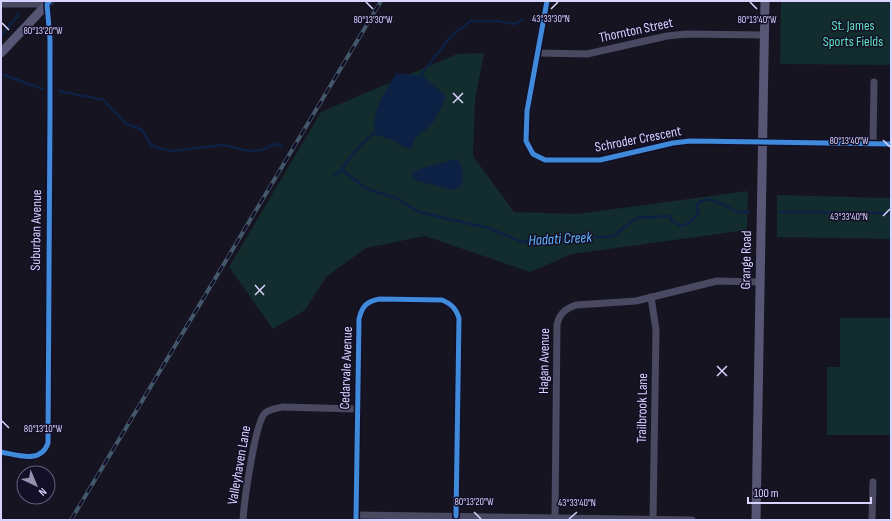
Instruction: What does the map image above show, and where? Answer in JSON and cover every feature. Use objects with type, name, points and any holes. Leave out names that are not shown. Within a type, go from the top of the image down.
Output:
[{"type":"main road","name":"Grange Road","points":[[756,520],[765,1]]},
{"type":"main road","points":[[1,53],[48,3]]},
{"type":"street","name":"Schroder Crescent","points":[[547,1],[527,111],[526,140],[529,148],[538,158],[545,160],[600,160],[690,141],[762,142]]},
{"type":"street","points":[[1,4],[48,3]]},
{"type":"street","name":"Suburban Avenue","points":[[1,452],[36,456],[42,454],[48,443],[50,40],[48,3]]},
{"type":"street","name":"Thornton Street","points":[[538,53],[587,54],[667,36],[686,34],[764,35]]},
{"type":"street","points":[[873,143],[874,82]]},
{"type":"street","points":[[762,142],[891,144]]},
{"type":"street","name":"Hagan Avenue","points":[[555,518],[558,318],[568,308],[576,305],[623,302],[652,297],[717,281],[760,282]]},
{"type":"street","name":"Trailbrook Lane","points":[[652,297],[656,330],[653,519]]},
{"type":"street","name":"Cedarvale Avenue","points":[[356,518],[356,409],[359,319],[364,305],[370,301],[380,299],[442,300],[450,303],[456,310],[459,318],[456,516]]},
{"type":"street","name":"Valleyhaven Lane","points":[[243,520],[249,476],[259,426],[265,414],[274,409],[283,407],[356,409]]},
{"type":"street","points":[[872,520],[873,482]]},
{"type":"street","points":[[356,518],[456,516],[692,520]]},
{"type":"green space","name":"St. James Sports Fields","points":[[781,1],[891,1],[891,65],[780,64]]},
{"type":"green space","points":[[484,53],[475,100],[473,156],[514,212],[577,214],[748,191],[747,230],[572,254],[530,272],[425,236],[366,248],[326,277],[305,310],[273,329],[229,267],[321,112],[457,54]]},
{"type":"green space","points":[[777,195],[891,198],[891,239],[777,237]]},
{"type":"green space","points":[[840,318],[891,318],[891,435],[827,435],[827,367],[840,367]]},
{"type":"water","points":[[396,73],[423,76],[446,96],[436,118],[431,125],[417,136],[412,149],[406,148],[391,139],[376,135],[374,127],[376,111]]},
{"type":"water","points":[[455,159],[460,162],[463,176],[461,186],[453,190],[417,181],[412,176],[413,172],[417,170]]},
{"type":"waterway","points":[[1,36],[18,15]]},
{"type":"waterway","points":[[420,76],[451,36],[471,21],[497,21],[514,24],[523,20]]},
{"type":"waterway","points":[[1,74],[43,89]]},
{"type":"waterway","points":[[59,91],[104,100],[125,123],[142,130],[151,145],[162,149],[174,151],[223,145],[250,151],[262,150],[275,144],[281,146]]},
{"type":"waterway","points":[[342,170],[366,139],[375,133]]},
{"type":"waterway","name":"Hadati Creek","points":[[334,176],[342,170],[367,189],[396,198],[419,212],[488,228],[522,242],[614,236],[636,218],[670,216],[672,221],[681,226],[689,223],[693,219],[699,212],[696,208],[700,202],[705,200],[716,201],[739,212],[749,212]]},
{"type":"waterway","name":"Hadati Creek","points":[[779,212],[891,213]]},
{"type":"railway","points":[[71,520],[381,1]]},
{"type":"cycle path","points":[[1,452],[21,456],[35,456],[45,450],[48,443],[50,40],[47,4],[50,1]]},
{"type":"cycle path","points":[[547,1],[527,111],[526,141],[533,154],[545,160],[600,160],[673,143],[690,141],[891,144]]},
{"type":"cycle path","points":[[356,520],[359,319],[364,307],[368,303],[380,299],[442,300],[453,307],[459,318],[456,516]]}]
